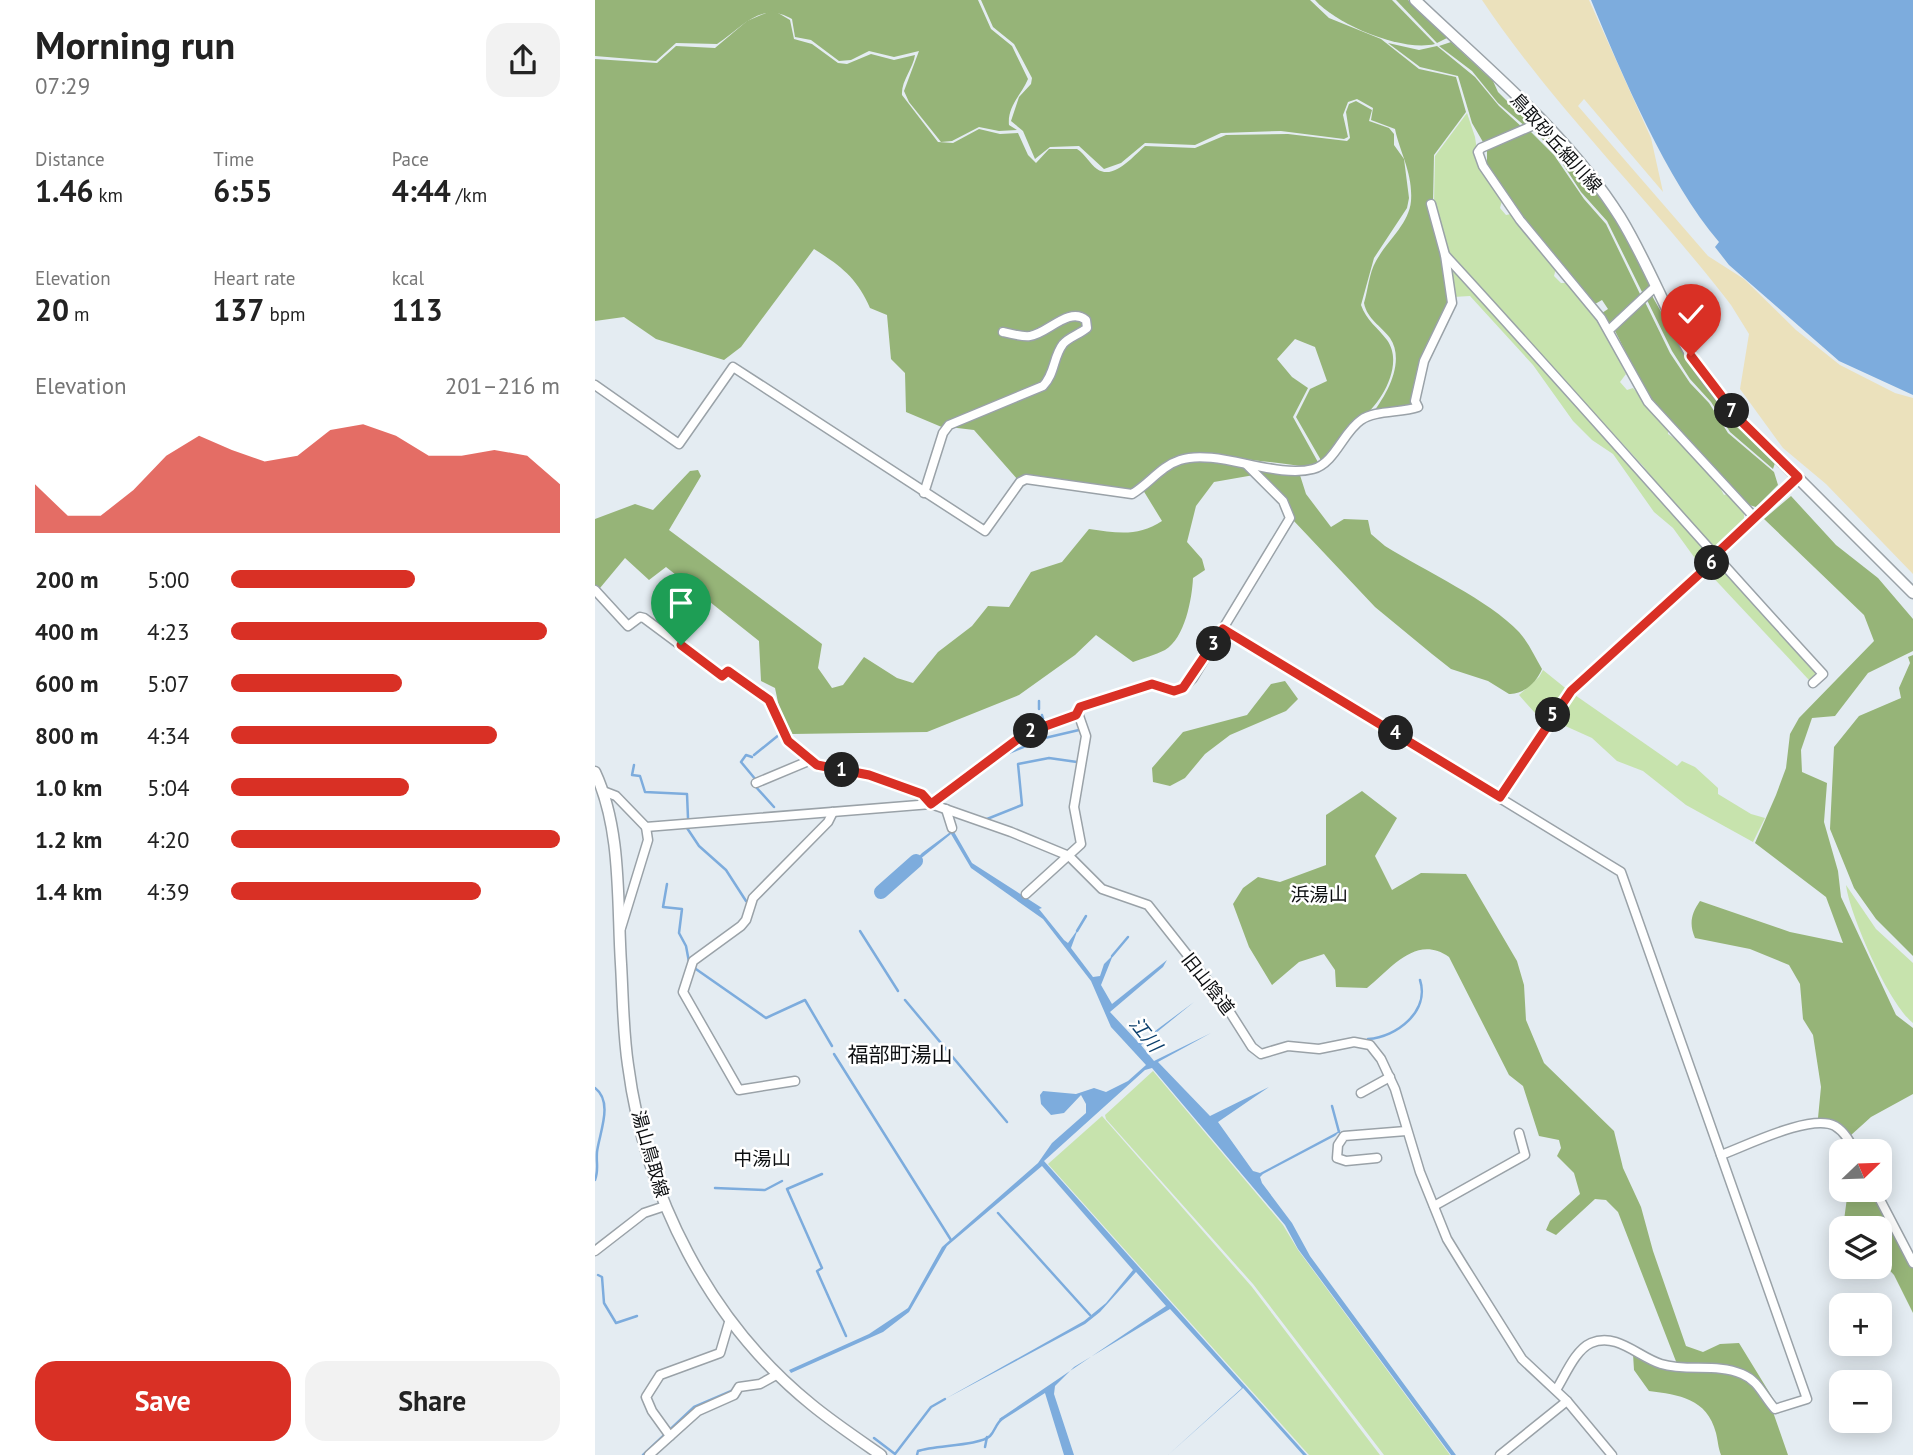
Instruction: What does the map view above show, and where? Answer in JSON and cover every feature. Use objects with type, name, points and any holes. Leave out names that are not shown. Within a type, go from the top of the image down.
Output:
[{"type":"main road","name":"鳥取砂丘細川線","points":[[1415,0],[1541,122],[1590,176],[1620,218],[1691,356],[1716,391],[1913,593]]},
{"type":"main road","name":"湯山鳥取線","points":[[595,772],[603,791],[614,847],[627,1064],[639,1122],[665,1206],[693,1264],[730,1319],[778,1374],[813,1406],[881,1455]]},
{"type":"street","points":[[1541,122],[1478,152],[1483,166],[1520,220],[1609,330],[1648,402],[1755,518]]},
{"type":"street","points":[[595,385],[679,444],[733,367],[985,531],[1020,482],[1026,479],[1132,494],[1164,468],[1183,459],[1200,457],[1247,465],[1310,470],[1321,466],[1359,421],[1418,407],[1415,401],[1424,362],[1452,303],[1445,255],[1431,204]]},
{"type":"street","points":[[1445,255],[1597,419],[1715,557],[1823,674],[1813,683]]},
{"type":"street","points":[[1609,330],[1655,286]]},
{"type":"street","points":[[924,492],[943,433],[949,425],[1043,386],[1053,372],[1059,350],[1065,342],[1087,328],[1086,320],[1076,316],[1051,323],[1034,335],[1003,332]]},
{"type":"street","points":[[595,590],[628,626],[640,617],[644,618],[722,676],[728,671],[769,700],[788,741],[811,760],[821,766],[869,775],[922,794],[931,804],[1026,733],[1077,713],[1080,707],[1152,684],[1174,691],[1183,688],[1223,629],[1290,518],[1283,501],[1247,465]]},
{"type":"street","points":[[1500,797],[1571,691],[1798,477]]},
{"type":"street","points":[[1223,629],[1621,872],[1807,1399],[1775,1409],[1752,1379],[1741,1373],[1724,1368],[1661,1364],[1611,1339],[1593,1342],[1581,1350],[1556,1390]]},
{"type":"street","points":[[1026,894],[1081,844],[1074,807],[1086,736],[1077,713]]},
{"type":"street","points":[[756,783],[811,760]]},
{"type":"street","points":[[603,791],[616,796],[646,827],[647,840],[619,934]]},
{"type":"street","name":"旧山陰道","points":[[646,827],[931,804],[1069,856],[1102,889],[1137,899],[1157,914],[1182,951],[1219,995],[1256,1052],[1267,1055],[1289,1046],[1337,1048],[1363,1042],[1376,1052],[1390,1077],[1406,1131],[1434,1206],[1458,1256],[1522,1359],[1567,1401],[1612,1455]]},
{"type":"street","points":[[946,809],[952,828]]},
{"type":"street","points":[[795,1081],[739,1090],[683,992],[693,961],[741,926],[753,898],[828,822],[833,812]]},
{"type":"street","points":[[1361,1093],[1390,1077]]},
{"type":"street","points":[[1721,1155],[1815,1122],[1833,1125],[1848,1139]]},
{"type":"street","points":[[1377,1157],[1346,1161],[1337,1158],[1336,1153],[1345,1136],[1406,1131]]},
{"type":"street","points":[[1434,1206],[1525,1155],[1519,1133]]},
{"type":"street","points":[[1881,1202],[1913,1263]]},
{"type":"street","points":[[595,1251],[644,1213],[665,1206]]},
{"type":"street","points":[[670,1436],[646,1397],[660,1375],[720,1353],[730,1319]]},
{"type":"street","points":[[649,1455],[698,1411],[734,1395],[739,1387],[760,1384],[778,1374]]},
{"type":"street","points":[[1500,1455],[1567,1401]]},
{"type":"green space","points":[[595,0],[978,0],[991,29],[1012,46],[1028,79],[1010,112],[1009,125],[1017,130],[999,131],[979,127],[952,141],[941,142],[909,102],[904,91],[919,51],[894,57],[869,51],[851,60],[839,61],[811,40],[795,37],[792,19],[781,14],[761,14],[752,18],[717,44],[676,43],[656,61],[595,56]]},
{"type":"green space","points":[[981,0],[1310,0],[1329,18],[1381,39],[1419,69],[1456,77],[1466,112],[1434,155],[1433,203],[1448,305],[1410,405],[1371,415],[1388,389],[1396,357],[1390,338],[1371,318],[1364,303],[1374,266],[1406,217],[1411,201],[1408,172],[1395,129],[1371,120],[1373,108],[1357,99],[1348,102],[1343,115],[1348,137],[1344,139],[1281,131],[1221,133],[1195,145],[1145,143],[1121,163],[1104,169],[1079,146],[1050,147],[1035,159],[1023,131],[1011,121],[1019,97],[1031,84],[1032,78],[1014,44],[993,27]]},
{"type":"green space","points":[[1315,0],[1392,0],[1435,44],[1405,44],[1371,34],[1338,19]]},
{"type":"green space","points":[[1396,0],[1408,0],[1447,38],[1437,43]]},
{"type":"green space","points":[[773,10],[790,20],[794,39],[812,44],[838,63],[847,64],[871,54],[894,60],[915,55],[903,85],[902,95],[938,142],[953,143],[979,129],[1000,134],[1018,133],[1028,155],[1036,163],[1049,149],[1077,149],[1097,169],[1110,172],[1123,165],[1145,146],[1195,148],[1226,135],[1288,134],[1347,141],[1350,138],[1346,112],[1349,104],[1356,101],[1372,110],[1369,121],[1389,128],[1394,134],[1394,145],[1404,159],[1409,198],[1407,208],[1374,258],[1361,305],[1392,350],[1392,373],[1382,395],[1322,462],[1296,417],[1310,389],[1327,381],[1315,347],[1295,339],[1277,359],[1292,377],[1308,388],[1293,417],[1319,464],[1311,467],[1190,455],[1172,460],[1130,491],[1023,477],[1018,480],[974,430],[949,427],[1045,387],[1054,375],[1065,345],[1087,332],[1089,322],[1083,315],[1051,321],[1028,334],[1000,327],[999,334],[1035,338],[1050,326],[1078,318],[1085,322],[1081,329],[1061,344],[1049,375],[1042,384],[944,428],[906,412],[905,373],[891,359],[887,315],[870,308],[860,289],[847,274],[814,249],[741,347],[724,360],[656,339],[624,317],[595,321],[595,59],[657,63],[676,46],[715,48],[747,21]]},
{"type":"green space","points":[[1451,42],[1493,81],[1498,92],[1515,109],[1530,117],[1532,123],[1526,127],[1498,103],[1472,71],[1439,46]]},
{"type":"green space","points":[[1388,43],[1419,50],[1437,46],[1475,77],[1499,106],[1523,128],[1483,142],[1472,123],[1458,76],[1420,67]]},
{"type":"green space","points":[[1467,113],[1475,137],[1479,164],[1502,201],[1500,208],[1506,215],[1511,214],[1556,268],[1554,276],[1561,283],[1568,283],[1604,330],[1626,374],[1620,382],[1627,390],[1633,388],[1668,428],[1668,434],[1680,442],[1716,480],[1724,495],[1727,494],[1744,511],[1744,523],[1715,548],[1708,547],[1643,466],[1450,256],[1434,203],[1435,156]]},
{"type":"green space","points":[[1540,127],[1590,181],[1623,230],[1650,285],[1643,294],[1607,221],[1581,192],[1555,152],[1533,130]]},
{"type":"green space","points":[[1530,131],[1554,155],[1584,199],[1606,224],[1641,296],[1610,324],[1602,313],[1608,309],[1602,300],[1595,304],[1528,224],[1487,166],[1487,149]]},
{"type":"green space","points":[[1449,262],[1654,488],[1710,557],[1702,568],[1673,528],[1654,512],[1613,454],[1592,440],[1573,421],[1533,365],[1470,296],[1453,297]]},
{"type":"green space","points":[[1651,294],[1677,340],[1738,424],[1775,463],[1773,469],[1730,432],[1711,402],[1690,379],[1672,351],[1646,298]]},
{"type":"green space","points":[[1644,300],[1670,353],[1690,383],[1709,403],[1728,433],[1774,472],[1778,485],[1756,507],[1749,505],[1647,394],[1614,329]]},
{"type":"green space","points":[[1205,460],[1242,467],[1254,475],[1214,482],[1196,506],[1187,542],[1202,559],[1205,570],[1193,578],[1186,617],[1178,637],[1172,644],[1161,652],[1133,662],[1096,635],[1075,655],[1019,695],[927,732],[792,734],[780,712],[775,688],[761,681],[759,641],[666,567],[649,580],[625,558],[595,594],[595,519],[635,504],[653,510],[690,471],[698,470],[701,476],[669,530],[822,644],[818,668],[832,688],[843,685],[864,657],[897,678],[913,683],[938,652],[972,626],[988,606],[1009,607],[1031,572],[1062,562],[1089,529],[1136,532],[1162,521],[1143,490],[1173,464]]},
{"type":"green space","points":[[1252,467],[1299,472],[1306,494],[1331,527],[1344,519],[1368,520],[1371,534],[1385,546],[1456,586],[1506,620],[1526,641],[1542,669],[1537,679],[1524,690],[1509,694],[1488,681],[1451,669],[1375,607],[1293,520],[1287,503]]},
{"type":"green space","points":[[1791,496],[1836,545],[1878,578],[1913,619],[1913,651],[1868,673],[1835,716],[1812,718],[1801,750],[1802,772],[1827,783],[1824,822],[1838,871],[1841,897],[1896,1015],[1913,1028],[1913,1094],[1871,1117],[1850,1136],[1836,1122],[1818,1118],[1821,1087],[1813,1035],[1803,1019],[1800,984],[1789,965],[1750,949],[1695,938],[1692,928],[1693,915],[1700,901],[1790,932],[1843,943],[1826,897],[1755,843],[1786,768],[1790,734],[1799,718],[1874,641],[1864,615],[1764,519]]},
{"type":"green space","points":[[1717,562],[1818,675],[1809,680],[1707,571]]},
{"type":"green space","points":[[1913,655],[1913,956],[1876,919],[1854,888],[1830,829],[1834,747],[1859,716],[1901,698],[1899,688],[1910,663],[1908,657]]},
{"type":"green space","points":[[1543,670],[1569,691],[1548,718],[1535,713],[1519,695]]},
{"type":"green space","points":[[1285,681],[1298,699],[1286,711],[1230,735],[1205,754],[1185,778],[1170,786],[1153,782],[1152,768],[1183,732],[1247,715],[1271,684]]},
{"type":"green space","points":[[1572,693],[1677,766],[1682,761],[1695,767],[1718,788],[1718,794],[1751,814],[1765,818],[1753,842],[1686,805],[1643,771],[1617,761],[1592,738],[1552,720]]},
{"type":"green space","points":[[1362,791],[1397,818],[1375,856],[1392,890],[1421,873],[1466,874],[1517,961],[1524,985],[1526,1020],[1544,1063],[1614,1131],[1623,1168],[1641,1207],[1653,1251],[1686,1346],[1703,1352],[1720,1344],[1739,1343],[1777,1405],[1752,1376],[1677,1364],[1618,1212],[1606,1200],[1595,1199],[1556,1235],[1546,1230],[1550,1221],[1580,1194],[1574,1173],[1557,1156],[1561,1148],[1559,1140],[1539,1136],[1523,1086],[1509,1075],[1449,957],[1426,949],[1415,951],[1395,963],[1367,988],[1336,987],[1335,970],[1324,954],[1299,962],[1272,985],[1249,947],[1233,904],[1243,888],[1258,877],[1280,882],[1326,865],[1326,815]]},
{"type":"green space","points":[[1846,885],[1876,929],[1913,963],[1913,1023],[1903,1013],[1882,979],[1855,917]]},
{"type":"green space","points":[[1153,1071],[1283,1225],[1298,1250],[1450,1455],[1384,1455],[1253,1284],[1106,1119],[1105,1115]]},
{"type":"green space","points":[[1102,1116],[1252,1287],[1380,1455],[1309,1455],[1048,1164]]},
{"type":"green space","points":[[1846,1202],[1878,1202],[1886,1216],[1845,1216]]},
{"type":"green space","points":[[1892,1228],[1913,1268],[1913,1313],[1894,1275]]},
{"type":"green space","points":[[1633,1354],[1648,1361],[1727,1371],[1750,1380],[1773,1412],[1788,1455],[1721,1455],[1712,1421],[1706,1412],[1690,1400],[1649,1391],[1634,1370]]},
{"type":"sand","points":[[1482,0],[1589,0],[1651,138],[1663,192],[1584,99],[1578,106],[1708,256],[1744,279],[1796,330],[1840,365],[1895,393],[1913,398],[1913,574],[1826,484],[1783,448],[1740,389],[1749,334],[1731,305],[1540,79]]},
{"type":"water","points":[[1591,0],[1913,0],[1913,395],[1839,361],[1729,265],[1715,247],[1719,242],[1681,189],[1647,126]]},
{"type":"water","points":[[953,830],[972,863],[1042,908],[1039,909],[1064,940],[1068,943],[1078,929],[1071,948],[1093,977],[1100,976],[1104,964],[1113,955],[1101,985],[1112,1004],[1167,960],[1163,967],[1110,1012],[1139,1043],[1194,1002],[1141,1045],[1154,1061],[1211,1033],[1158,1062],[1210,1116],[1269,1087],[1218,1122],[1253,1171],[1260,1173],[1341,1130],[1335,1136],[1263,1174],[1260,1177],[1262,1183],[1292,1223],[1310,1256],[1456,1455],[1451,1455],[1298,1249],[1285,1225],[1152,1068],[1145,1070],[1044,1161],[1307,1455],[1303,1455],[1243,1388],[1168,1455],[1242,1388],[1170,1309],[1091,1357],[1166,1306],[1136,1272],[1100,1312],[1085,1324],[945,1399],[1084,1321],[1106,1303],[1133,1270],[1042,1166],[947,1246],[909,1312],[883,1332],[791,1373],[789,1370],[869,1334],[908,1308],[942,1247],[1038,1163],[1052,1143],[1086,1113],[1086,1104],[1081,1095],[1064,1113],[1051,1115],[1041,1104],[1040,1095],[1043,1091],[1076,1094],[1094,1088],[1106,1092],[1128,1081],[1146,1065],[1111,1027],[1091,981],[1043,919],[971,868],[951,834],[903,873],[922,853]]},
{"type":"water","points":[[1070,1371],[1055,1386],[1054,1394],[1074,1455],[1064,1455],[1045,1393],[1001,1421],[999,1419]]},
{"type":"waterway","points":[[1039,701],[1039,709]]},
{"type":"waterway","points":[[1039,724],[1044,722],[1042,715]]},
{"type":"waterway","points":[[754,755],[780,734],[775,721]]},
{"type":"waterway","points":[[1032,741],[1079,730]]},
{"type":"waterway","points":[[1001,756],[1031,744],[1034,734]]},
{"type":"waterway","points":[[752,757],[746,755],[741,762],[756,780]]},
{"type":"waterway","points":[[987,819],[1022,805],[1018,764],[1049,758],[1077,762]]},
{"type":"waterway","name":"江川","points":[[634,765],[632,775],[640,776],[645,792],[687,794],[688,818]]},
{"type":"waterway","points":[[942,802],[988,766]]},
{"type":"waterway","points":[[755,786],[774,807]]},
{"type":"waterway","name":"江川","points":[[687,828],[699,846],[726,870],[746,901]]},
{"type":"waterway","name":"江川","points":[[881,892],[916,861]]},
{"type":"waterway","points":[[667,884],[663,907],[682,909],[679,933],[686,946],[689,962]]},
{"type":"waterway","points":[[1077,931],[1086,916]]},
{"type":"waterway","points":[[860,931],[898,991]]},
{"type":"waterway","points":[[1112,956],[1128,937]]},
{"type":"waterway","points":[[693,967],[766,1018],[805,1000],[832,1046]]},
{"type":"waterway","points":[[1368,1039],[1390,1033],[1409,1020],[1420,1002],[1420,980]]},
{"type":"waterway","points":[[905,1000],[1007,1122]]},
{"type":"waterway","points":[[834,1054],[951,1240]]},
{"type":"waterway","points":[[595,1088],[601,1094],[605,1110],[595,1180]]},
{"type":"waterway","points":[[1332,1106],[1339,1132]]},
{"type":"waterway","points":[[822,1174],[787,1189],[822,1268],[817,1271],[846,1336]]},
{"type":"waterway","points":[[715,1188],[765,1190],[782,1181]]},
{"type":"waterway","points":[[998,1213],[1090,1315]]},
{"type":"waterway","points":[[598,1275],[602,1277],[604,1303],[616,1323],[637,1316]]},
{"type":"waterway","points":[[643,1455],[694,1407],[736,1389]]},
{"type":"waterway","points":[[874,1438],[895,1454],[931,1407],[945,1399]]},
{"type":"waterway","points":[[917,1455],[918,1451],[925,1449],[984,1439],[990,1436],[1003,1418]]},
{"type":"waterway","points":[[985,1447],[987,1437]]},
{"type":"district","name":"浜湯山","points":[[1319,894]]},
{"type":"district","name":"福部町湯山","points":[[900,1055]]},
{"type":"district","name":"中湯山","points":[[762,1158]]},
{"type":"route","points":[[681,645],[722,676],[728,671],[769,700],[788,741],[817,765],[869,775],[891,786],[922,794],[931,804],[1010,743],[1035,729],[1076,715],[1080,707],[1152,684],[1174,691],[1183,688],[1193,678],[1223,629],[1500,797],[1571,691],[1717,558],[1714,556],[1798,477],[1739,419],[1691,356]]}]
